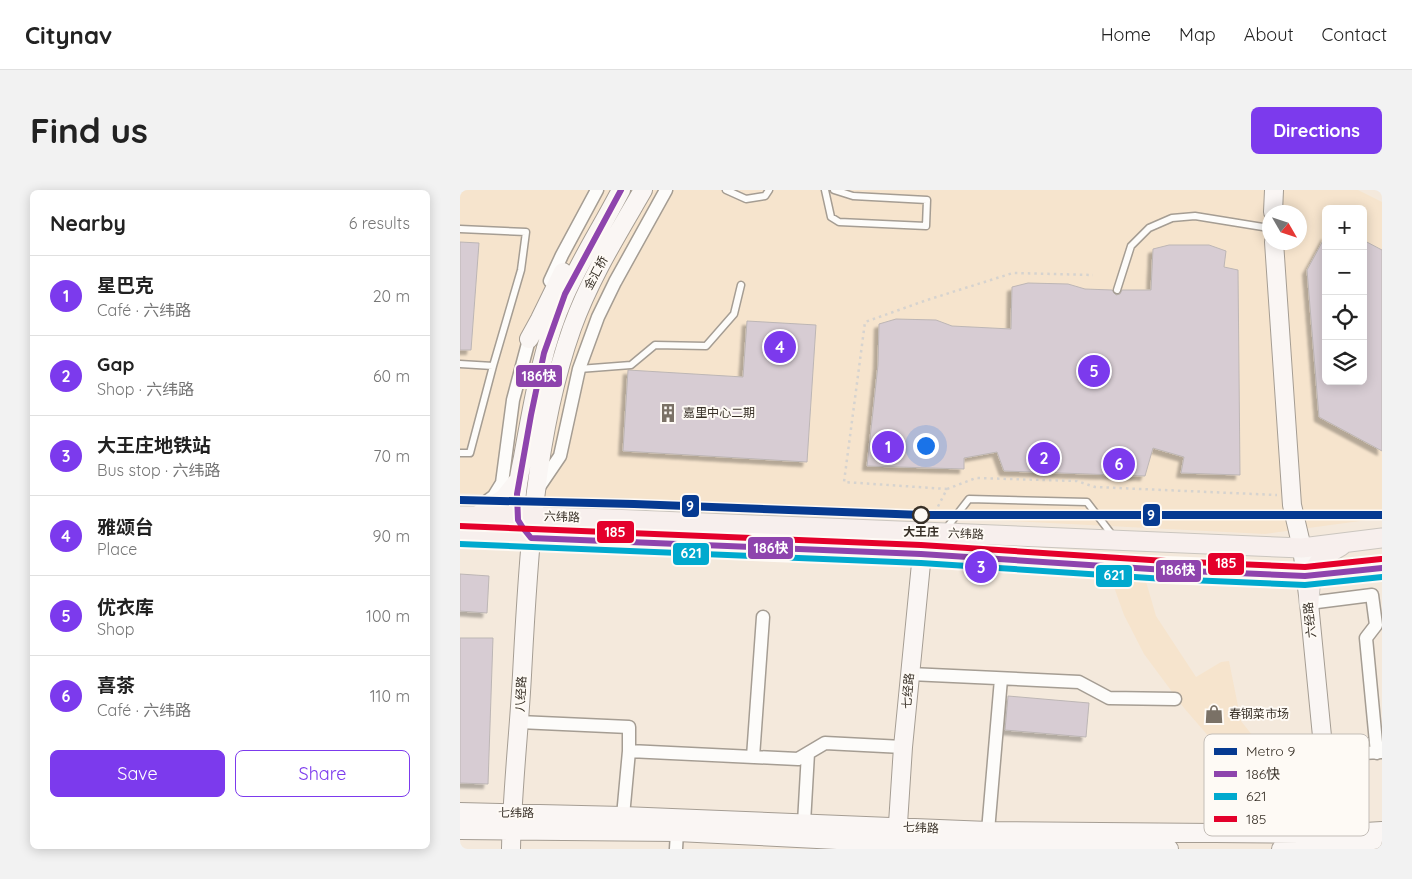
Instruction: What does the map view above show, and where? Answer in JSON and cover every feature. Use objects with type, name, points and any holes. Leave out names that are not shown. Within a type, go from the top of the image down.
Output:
[{"type":"main road","name":"六纬路","points":[[465,515],[1115,539],[1302,548],[1382,538]]},
{"type":"main road","name":"六纬路","points":[[460,535],[921,554],[1166,570],[1308,576],[1382,568]]},
{"type":"main road","points":[[1309,603],[1308,576],[1321,558],[1347,543]]},
{"type":"street","points":[[465,515],[494,496],[502,483],[513,400],[540,305],[562,255],[597,190]]},
{"type":"street","name":"金汇桥","points":[[537,489],[546,426],[561,362],[587,290],[644,190]]},
{"type":"street","points":[[531,538],[520,526],[537,489],[560,456],[579,369],[598,317],[610,291],[666,190]]},
{"type":"street","points":[[1273,205],[1274,190]]},
{"type":"street","name":"金汇桥","points":[[548,318],[574,276],[618,194]]},
{"type":"street","points":[[1275,250],[1291,496],[1308,576]]},
{"type":"street","points":[[529,339],[548,318]]},
{"type":"street","points":[[526,516],[519,479],[548,318]]},
{"type":"street","points":[[465,515],[504,498],[519,479]]},
{"type":"street","name":"七经路","points":[[897,840],[903,747],[924,533]]},
{"type":"street","name":"八经路","points":[[511,849],[531,538]]},
{"type":"street","points":[[1309,603],[1372,595],[1376,625],[1366,638],[1379,753]]},
{"type":"street","name":"六经路","points":[[1309,603],[1321,734]]},
{"type":"street","points":[[753,756],[763,616]]},
{"type":"street","points":[[910,674],[1079,682],[1108,698],[1175,699]]},
{"type":"street","points":[[988,831],[1001,679]]},
{"type":"street","points":[[519,722],[629,727],[629,751],[623,816]]},
{"type":"street","points":[[629,751],[798,759],[826,743],[903,747]]},
{"type":"street","points":[[804,823],[808,753]]},
{"type":"street","name":"七纬路","points":[[460,812],[804,823],[897,840],[988,831],[1204,834]]},
{"type":"street","name":"七纬路","points":[[460,830],[511,831],[677,841],[897,840],[1010,847],[1169,849]]},
{"type":"street","name":"七纬路","points":[[1369,832],[1382,831]]},
{"type":"street","name":"七纬路","points":[[1281,849],[1333,836],[1356,846],[1382,845]]},
{"type":"lane","points":[[726,190],[746,199],[765,196],[770,190]]},
{"type":"lane","points":[[825,190],[830,217],[840,222],[926,226],[927,200],[853,196],[834,190]]},
{"type":"lane","points":[[1117,290],[1131,246],[1149,228],[1172,218],[1195,216],[1262,227]]},
{"type":"lane","points":[[460,230],[526,232],[522,270],[493,366],[470,453],[460,453]]},
{"type":"lane","points":[[579,369],[631,365],[654,345],[706,346],[734,314],[741,285]]},
{"type":"lane","points":[[460,364],[493,366]]},
{"type":"lane","points":[[943,534],[969,499],[1087,502],[1115,539]]},
{"type":"path","points":[[1093,275],[1013,273],[864,322],[844,482],[947,490],[976,478],[1077,481],[1095,487],[1291,496]]},
{"type":"path","points":[[924,533],[947,490]]},
{"type":"shaded area","points":[[460,190],[1358,190],[1382,202],[1382,518],[1265,534],[460,493]]},
{"type":"shaded area","points":[[1115,575],[1145,578],[1156,616],[1196,677],[1221,662],[1229,661],[1241,721],[1251,734],[1207,734],[1184,708],[1144,654],[1124,615],[1114,587]]},
{"type":"shaded area","points":[[1369,834],[1382,846],[1324,849],[1310,836],[1369,836]]},
{"type":"building","points":[[460,242],[479,243],[471,350],[460,350]]},
{"type":"building","points":[[1322,242],[1322,385],[1367,385],[1367,242],[1382,250],[1382,451],[1319,417],[1307,270]]},
{"type":"building","points":[[1169,245],[1209,245],[1226,251],[1224,267],[1238,270],[1240,475],[1181,473],[1184,457],[1153,448],[1145,476],[1004,471],[997,452],[964,458],[964,469],[867,466],[878,365],[879,324],[896,319],[936,320],[952,326],[1011,329],[1012,287],[1028,283],[1068,284],[1085,289],[1112,290],[1116,295],[1120,294],[1122,290],[1151,290],[1153,249]]},
{"type":"building","points":[[747,321],[816,325],[807,462],[623,451],[628,370],[743,377]]},
{"type":"building","points":[[460,574],[489,576],[487,613],[460,611]]},
{"type":"building","points":[[460,638],[493,638],[488,784],[460,783]]},
{"type":"building","points":[[1008,696],[1089,703],[1086,737],[1005,730]]},
{"type":"metro line","name":"9","points":[[460,500],[634,504],[922,515],[1382,515]]},
{"type":"transit line","name":"186快","points":[[621,190],[565,294],[544,353],[517,494],[518,520],[531,538],[921,554],[1166,570],[1305,576],[1382,568]]},
{"type":"transit line","name":"185","points":[[460,526],[921,545],[1166,561],[1305,567],[1381,559]]},
{"type":"transit line","name":"621","points":[[460,544],[921,563],[1165,579],[1305,585],[1382,577]]},
{"type":"place","name":"雅颂台","points":[[780,347]]},
{"type":"place","name":"优衣库","points":[[1094,371]]},
{"type":"place","name":"嘉里中心二期","points":[[668,413]]},
{"type":"place","name":"星巴克","points":[[888,447]]},
{"type":"place","name":"Gap","points":[[1044,458]]},
{"type":"place","name":"喜茶","points":[[1119,464]]},
{"type":"place","name":"大王庄","points":[[921,515]]},
{"type":"place","name":"大王庄地铁站","points":[[981,567]]},
{"type":"place","name":"春钢菜市场","points":[[1214,714]]}]
